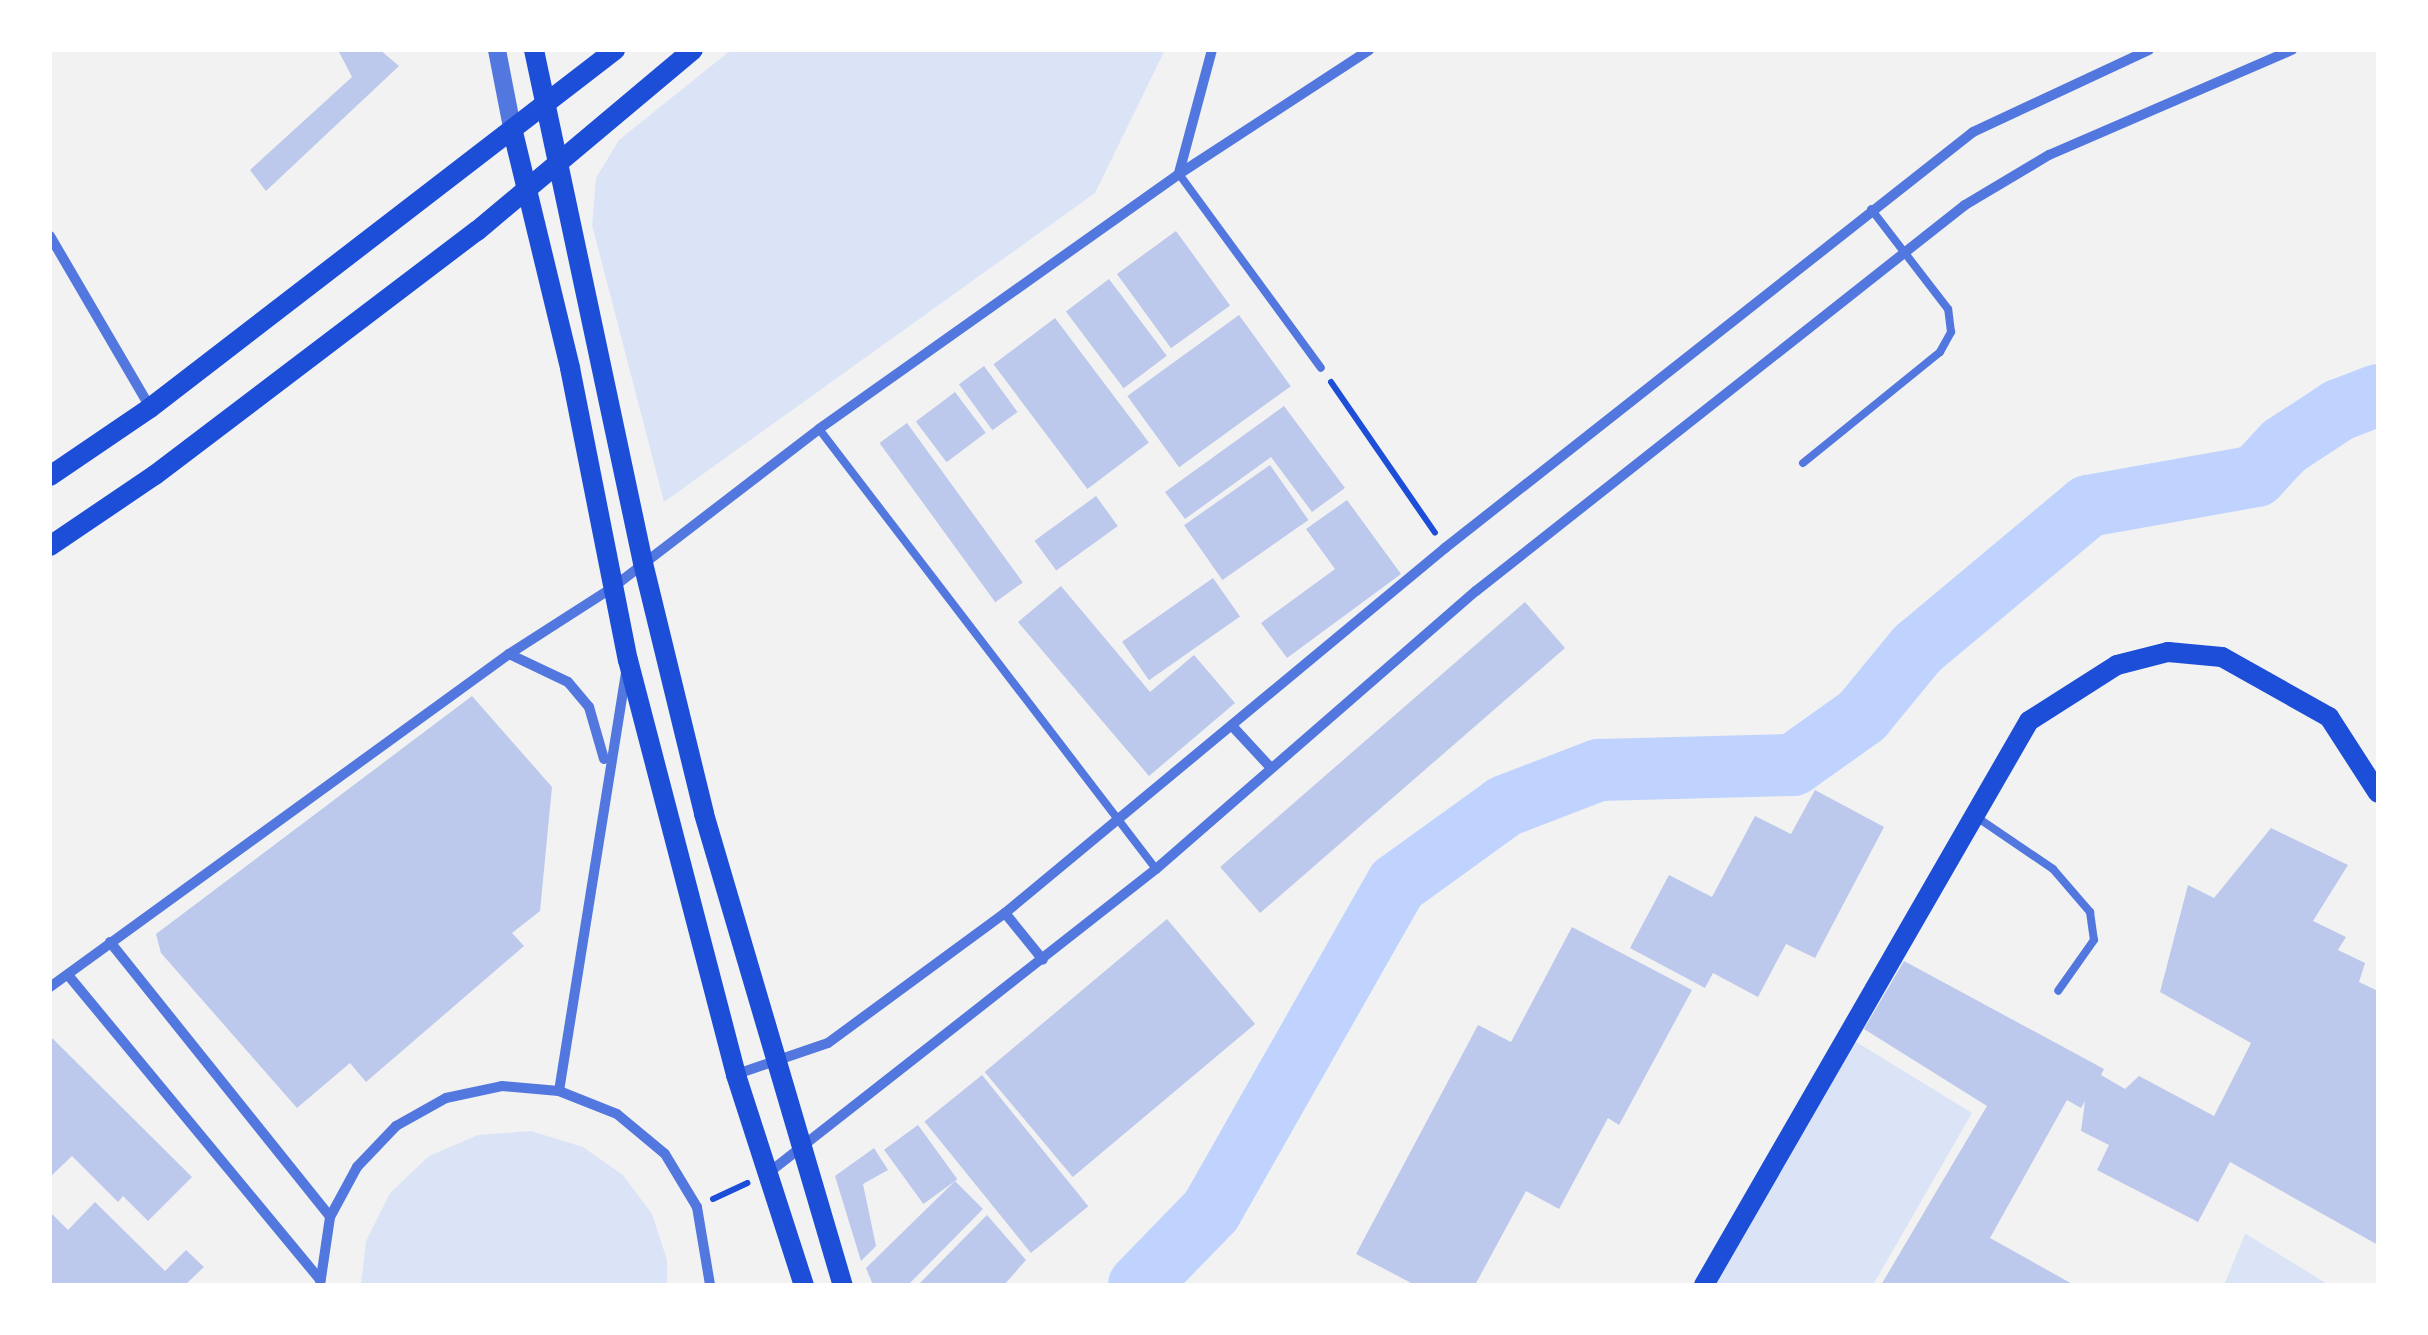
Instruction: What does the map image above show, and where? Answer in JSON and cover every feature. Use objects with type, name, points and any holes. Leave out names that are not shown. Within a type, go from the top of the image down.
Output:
[{"type":"main road","points":[[534,50],[642,563],[773,1063],[843,1285]]},
{"type":"main road","points":[[50,476],[150,408],[616,50]]},
{"type":"main road","points":[[50,546],[155,474],[526,188],[693,50]]},
{"type":"main road","points":[[513,132],[570,368],[628,660],[736,1074],[804,1285]]},
{"type":"main road","points":[[1704,1285],[2028,720],[2117,665],[2168,652],[2222,657],[2329,716],[2378,793]]},
{"type":"street","points":[[496,50],[513,132]]},
{"type":"street","points":[[1179,174],[1212,50]]},
{"type":"street","points":[[50,987],[509,654],[612,588],[819,430],[1179,174],[1369,50]]},
{"type":"street","points":[[736,1074],[828,1042],[1005,913],[1234,728],[1445,548],[1973,132],[2148,50]]},
{"type":"street","points":[[766,1174],[800,1152],[1156,869],[1476,590],[1964,205],[2049,155],[2292,50]]},
{"type":"street","points":[[50,236],[150,408]]},
{"type":"street","points":[[509,654],[568,682],[589,707],[606,770]]},
{"type":"street","points":[[560,1091],[606,770],[628,660]]},
{"type":"street","points":[[1234,728],[1270,768]]},
{"type":"street","points":[[1005,913],[1043,960]]},
{"type":"street","points":[[110,942],[330,1218]]},
{"type":"street","points":[[68,975],[320,1282]]},
{"type":"street","points":[[320,1282],[330,1218],[356,1167],[396,1126],[430,1108],[502,1086],[560,1091],[617,1114],[664,1154],[698,1207],[710,1285]]},
{"type":"lane","points":[[1179,174],[1321,368]]},
{"type":"lane","points":[[1802,463],[1940,352],[1951,332],[1948,309],[1872,209]]},
{"type":"lane","points":[[819,430],[1156,869]]},
{"type":"lane","points":[[1974,815],[2053,869],[2090,912],[2094,940],[2058,991]]},
{"type":"path","points":[[1321,368],[1445,548]]},
{"type":"path","points":[[698,1207],[766,1174]]},
{"type":"shaded area","points":[[731,50],[1165,50],[1095,193],[664,502],[592,225],[596,178],[619,140]]},
{"type":"shaded area","points":[[1845,1035],[1972,1113],[1873,1285],[1711,1285]]},
{"type":"shaded area","points":[[531,1131],[583,1147],[623,1175],[652,1214],[667,1260],[667,1285],[361,1285],[366,1241],[390,1193],[429,1156],[478,1135]]},
{"type":"shaded area","points":[[2246,1234],[2329,1285],[2224,1285]]},
{"type":"building","points":[[338,50],[380,50],[399,66],[266,191],[250,170],[352,77]]},
{"type":"building","points":[[1176,231],[1230,305],[1171,348],[1117,274]]},
{"type":"building","points":[[1109,279],[1167,356],[1124,388],[1066,311]]},
{"type":"building","points":[[1239,315],[1291,386],[1179,467],[1127,396]]},
{"type":"building","points":[[1055,318],[1149,443],[1087,489],[994,364]]},
{"type":"building","points":[[984,366],[1018,412],[992,430],[959,384]]},
{"type":"building","points":[[955,392],[986,433],[947,462],[916,421]]},
{"type":"building","points":[[1284,406],[1345,488],[1312,512],[1271,457],[1185,519],[1165,492]]},
{"type":"building","points":[[907,423],[1023,582],[995,602],[879,443]]},
{"type":"building","points":[[1270,465],[1308,520],[1222,580],[1184,525]]},
{"type":"building","points":[[1096,496],[1118,526],[1056,571],[1035,541]]},
{"type":"building","points":[[1347,500],[1401,574],[1287,658],[1261,623],[1335,569],[1306,529]]},
{"type":"building","points":[[1213,578],[1240,617],[1149,680],[1122,642]]},
{"type":"building","points":[[1061,586],[1150,692],[1194,655],[1235,703],[1149,776],[1018,622]]},
{"type":"building","points":[[1525,602],[1565,648],[1260,913],[1220,867]]},
{"type":"building","points":[[472,696],[552,787],[540,911],[512,933],[524,946],[366,1082],[350,1063],[297,1108],[161,953],[156,934]]},
{"type":"building","points":[[1815,790],[1884,827],[1815,958],[1786,944],[1758,997],[1713,973],[1705,988],[1630,948],[1669,875],[1712,897],[1755,816],[1791,834]]},
{"type":"building","points":[[2271,828],[2348,865],[2313,921],[2346,937],[2338,950],[2365,963],[2359,982],[2378,991],[2378,1245],[2230,1162],[2198,1222],[2097,1170],[2109,1145],[2081,1131],[2085,1101],[2081,1108],[2067,1100],[1990,1238],[2074,1285],[1881,1285],[1987,1106],[1864,1029],[1904,961],[2104,1069],[2101,1075],[2125,1089],[2139,1076],[2214,1116],[2251,1043],[2160,992],[2188,885],[2214,898]]},
{"type":"building","points":[[1167,919],[1255,1024],[1073,1177],[985,1072]]},
{"type":"building","points":[[1572,927],[1692,990],[1619,1125],[1608,1118],[1559,1209],[1526,1191],[1475,1285],[1415,1285],[1356,1254],[1478,1025],[1511,1042]]},
{"type":"building","points":[[50,1036],[192,1177],[148,1221],[123,1196],[118,1202],[72,1156],[50,1177]]},
{"type":"building","points":[[982,1075],[1088,1206],[1031,1253],[924,1122]]},
{"type":"building","points":[[918,1125],[957,1179],[923,1204],[884,1150]]},
{"type":"building","points":[[874,1148],[888,1170],[863,1184],[876,1246],[861,1261],[835,1176]]},
{"type":"building","points":[[955,1181],[983,1209],[908,1285],[873,1285],[866,1268]]},
{"type":"building","points":[[95,1202],[165,1271],[186,1250],[204,1267],[185,1285],[50,1285],[50,1212],[68,1230]]},
{"type":"building","points":[[987,1215],[1026,1260],[1004,1285],[918,1285]]},
{"type":"waterway","points":[[1139,1285],[1211,1211],[1397,884],[1505,806],[1599,770],[1793,765],[1862,716],[1917,649],[2088,506],[2256,476],[2284,446],[2339,410],[2378,395]]}]
